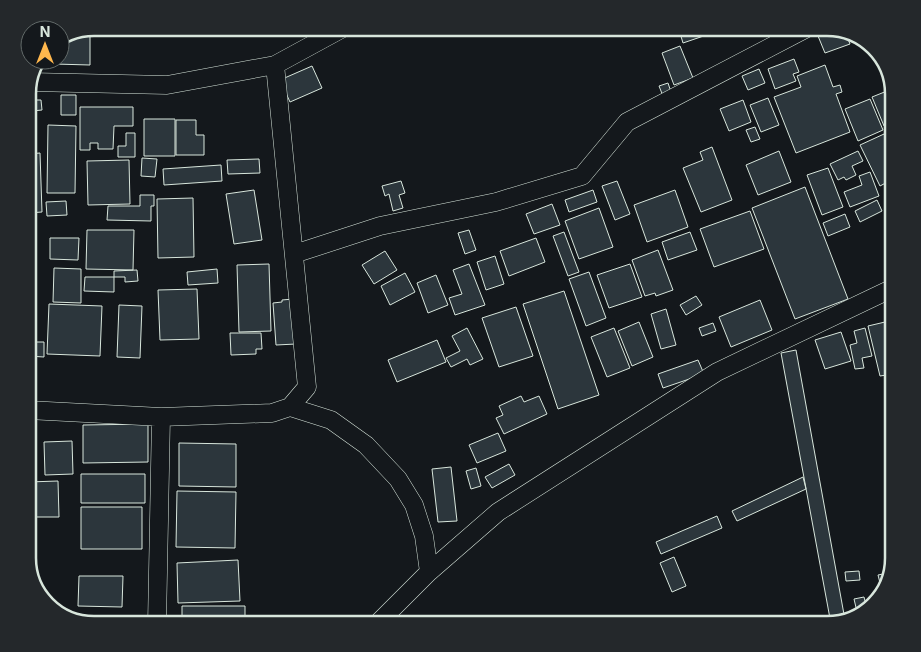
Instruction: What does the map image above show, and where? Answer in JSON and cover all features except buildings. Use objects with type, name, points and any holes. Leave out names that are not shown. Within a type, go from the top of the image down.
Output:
[{"type":"street","points":[[37,82],[167,85],[275,65],[329,36]]},
{"type":"street","points":[[294,254],[380,226],[496,202],[582,176],[627,122],[793,36]]},
{"type":"street","points":[[36,410],[161,417],[272,413],[290,407],[307,386],[275,65]]},
{"type":"street","points":[[385,616],[429,572],[498,512],[717,372],[885,292]]},
{"type":"street","points":[[290,407],[331,420],[366,445],[398,480],[414,505],[424,536],[429,572]]},
{"type":"street","points":[[157,616],[161,417]]}]
